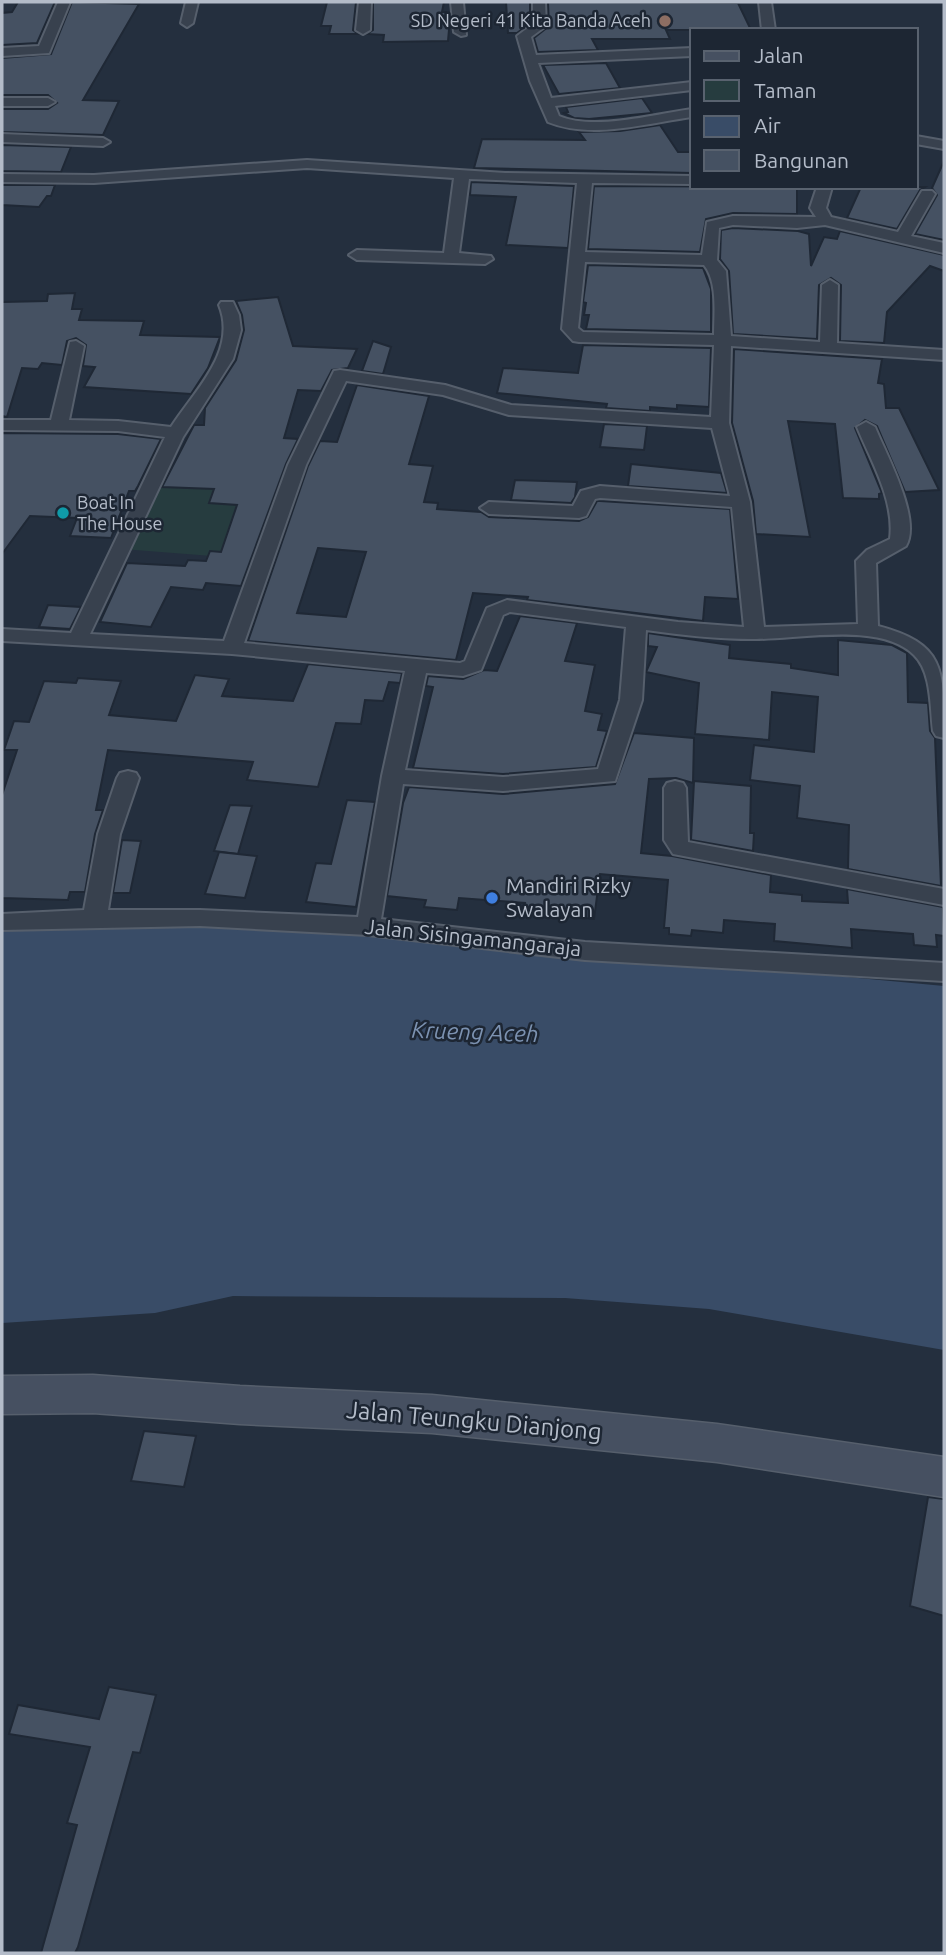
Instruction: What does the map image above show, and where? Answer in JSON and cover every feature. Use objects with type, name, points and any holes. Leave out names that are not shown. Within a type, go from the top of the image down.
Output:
[{"type":"street","points":[[2,52],[44,50],[64,2]]},
{"type":"street","points":[[187,23],[192,2]]},
{"type":"street","points":[[363,30],[365,2]]},
{"type":"street","points":[[457,2],[461,32]]},
{"type":"street","points":[[539,2],[540,26],[524,36],[553,119],[573,127],[690,113]]},
{"type":"street","points":[[765,2],[769,28]]},
{"type":"street","points":[[530,59],[690,52]]},
{"type":"street","points":[[546,103],[690,86]]},
{"type":"street","points":[[2,102],[48,102]]},
{"type":"street","points":[[2,138],[103,142]]},
{"type":"street","points":[[918,140],[944,145]]},
{"type":"street","points":[[2,178],[94,179],[293,164],[462,174],[690,180]]},
{"type":"street","points":[[451,258],[462,174]]},
{"type":"street","points":[[585,177],[570,329],[573,334],[598,338],[723,340],[944,355]]},
{"type":"street","points":[[824,189],[818,208],[825,220]]},
{"type":"street","points":[[903,237],[927,194]]},
{"type":"street","points":[[755,633],[741,502],[720,423],[723,340],[718,271],[709,260],[712,225],[717,222],[803,225],[825,220],[944,248]]},
{"type":"street","points":[[356,255],[485,259]]},
{"type":"street","points":[[579,257],[709,260]]},
{"type":"street","points":[[829,346],[830,285]]},
{"type":"street","points":[[78,639],[128,526],[176,433],[206,391],[230,346],[234,318],[227,305]]},
{"type":"street","points":[[59,425],[76,346]]},
{"type":"street","points":[[232,648],[297,465],[340,375],[445,390],[509,410],[720,423]]},
{"type":"street","points":[[2,425],[118,426],[176,433]]},
{"type":"street","points":[[866,428],[898,510],[901,536],[899,542],[866,561],[868,631]]},
{"type":"street","points":[[489,508],[579,512],[587,495],[600,492],[741,502]]},
{"type":"street","points":[[2,635],[232,648],[463,670],[471,668],[495,612],[507,606],[636,624],[755,633],[839,629],[868,631],[913,643],[923,651],[935,676],[944,731]]},
{"type":"street","points":[[393,776],[503,785],[607,776],[631,700],[636,624]]},
{"type":"street","points":[[368,926],[393,776],[416,665]]},
{"type":"street","points":[[95,918],[109,834],[128,778]]},
{"type":"street","points":[[675,788],[675,840],[681,848],[944,897]]},
{"type":"street","name":"Jalan Sisingamangaraja","points":[[2,922],[95,918],[200,918],[368,926],[585,951],[944,972]]},
{"type":"street","name":"Jalan Teungku Dianjong","points":[[2,1395],[93,1394],[240,1405],[432,1414],[717,1443],[944,1477]]},
{"type":"green space","points":[[154,476],[265,484],[238,558],[122,549]]},
{"type":"water","name":"Krueng Aceh","points":[[49,923],[351,931],[944,986],[944,1350],[709,1309],[565,1298],[233,1296],[155,1313],[2,1323],[2,930]]},
{"type":"building","points":[[18,2],[55,2],[37,43],[2,45],[2,13],[12,12]]},
{"type":"building","points":[[72,2],[139,4],[83,100],[119,101],[103,135],[2,132],[2,109],[48,109],[57,103],[48,95],[2,95],[2,58],[51,54]]},
{"type":"building","points":[[327,2],[356,2],[353,30],[358,34],[329,34],[331,26],[321,26]]},
{"type":"building","points":[[373,2],[444,2],[442,12],[446,12],[445,18],[450,18],[448,41],[383,42],[384,35],[367,34],[373,30]]},
{"type":"building","points":[[506,2],[530,2],[530,23],[517,33],[508,33]]},
{"type":"building","points":[[548,2],[738,3],[750,28],[666,30],[670,39],[592,39],[598,50],[538,52],[534,38],[549,26]]},
{"type":"building","points":[[606,63],[620,88],[559,94],[543,65]]},
{"type":"building","points":[[642,98],[652,113],[589,119],[574,118],[564,113],[568,112],[566,107]]},
{"type":"building","points":[[660,125],[678,152],[690,152],[690,173],[474,168],[482,139],[585,140],[579,132],[620,131]]},
{"type":"building","points":[[2,145],[71,147],[61,172],[2,171]]},
{"type":"building","points":[[944,161],[944,240],[915,234],[937,195],[932,188]]},
{"type":"building","points":[[471,182],[574,186],[568,248],[506,245],[516,197],[470,195]]},
{"type":"building","points":[[2,185],[55,185],[51,196],[47,196],[39,207],[2,205]]},
{"type":"building","points":[[594,186],[797,189],[797,214],[733,213],[706,219],[700,252],[588,249]]},
{"type":"building","points":[[925,187],[920,190],[897,229],[847,218],[860,189]]},
{"type":"building","points":[[733,228],[798,231],[809,234],[811,266],[824,237],[837,239],[840,231],[944,255],[944,271],[930,266],[887,312],[884,343],[840,341],[841,285],[831,278],[819,285],[817,339],[733,334],[729,271],[720,259],[721,230]]},
{"type":"building","points":[[588,265],[703,268],[711,289],[711,332],[586,329],[589,315],[584,315],[586,303],[583,302]]},
{"type":"building","points":[[75,293],[72,309],[82,309],[79,320],[144,321],[140,335],[220,337],[208,368],[191,394],[84,387],[95,367],[83,366],[86,345],[76,338],[67,341],[62,365],[42,363],[38,369],[22,368],[7,417],[2,416],[2,302],[47,301],[48,294]]},
{"type":"building","points":[[278,297],[293,346],[357,349],[348,368],[332,370],[321,391],[298,390],[284,438],[298,439],[286,464],[241,586],[206,583],[203,590],[171,587],[151,627],[100,622],[127,563],[185,566],[188,560],[206,561],[210,551],[221,552],[237,505],[209,503],[214,489],[162,487],[194,425],[204,425],[205,408],[236,360],[244,330],[236,301]]},
{"type":"building","points":[[373,341],[391,347],[383,374],[362,371]]},
{"type":"building","points":[[583,345],[711,348],[709,407],[677,405],[677,409],[650,407],[650,411],[606,408],[607,404],[497,393],[503,368],[578,373]]},
{"type":"building","points":[[734,349],[882,359],[878,383],[884,384],[886,408],[899,408],[939,490],[905,492],[877,426],[865,420],[855,428],[882,493],[879,494],[879,499],[843,498],[835,424],[788,421],[810,537],[756,534],[753,501],[732,423]]},
{"type":"building","points":[[357,385],[429,396],[409,464],[433,466],[424,502],[438,503],[437,509],[481,512],[489,517],[579,521],[588,517],[597,501],[730,509],[738,599],[705,597],[703,621],[527,600],[528,597],[473,593],[456,660],[248,641],[308,466],[320,441],[337,442]],"holes":[[[318,548],[366,552],[346,617],[297,613]]]},
{"type":"building","points":[[604,424],[647,426],[644,450],[600,447]]},
{"type":"building","points":[[2,433],[118,434],[161,439],[135,491],[129,491],[111,538],[70,536],[77,518],[30,516],[2,554]]},
{"type":"building","points":[[631,464],[721,473],[727,493],[628,486]]},
{"type":"building","points":[[515,480],[577,482],[575,497],[571,503],[511,500]]},
{"type":"building","points":[[48,605],[81,607],[70,629],[39,627]]},
{"type":"building","points":[[520,616],[577,623],[565,661],[595,665],[585,711],[602,714],[598,730],[607,731],[596,767],[503,774],[413,768],[433,687],[426,686],[428,676],[463,679],[484,670],[497,671]]},
{"type":"building","points":[[648,633],[730,645],[729,658],[791,664],[791,668],[838,675],[838,640],[892,645],[907,653],[908,702],[928,703],[930,731],[935,738],[941,886],[848,869],[849,825],[797,818],[800,786],[750,780],[754,745],[814,752],[818,697],[772,692],[769,740],[695,734],[699,683],[646,672],[657,647],[648,646]]},
{"type":"building","points":[[308,664],[402,673],[400,683],[389,682],[383,701],[365,700],[361,724],[336,723],[318,787],[247,780],[253,762],[108,750],[96,810],[103,810],[95,834],[85,892],[70,892],[68,900],[2,898],[2,795],[17,750],[4,750],[14,721],[29,722],[44,681],[76,683],[78,678],[121,681],[109,715],[176,721],[195,675],[229,679],[222,696],[293,701]]},
{"type":"building","points":[[634,733],[694,738],[693,783],[676,778],[649,779],[641,853],[672,856],[771,875],[770,892],[802,895],[802,901],[848,903],[847,889],[943,907],[944,936],[936,935],[937,947],[914,945],[913,934],[851,929],[852,948],[774,941],[775,924],[724,920],[723,933],[692,930],[691,936],[669,934],[669,928],[664,928],[668,880],[600,874],[594,919],[557,915],[557,911],[524,908],[525,903],[459,898],[457,910],[424,907],[426,900],[387,896],[403,803],[409,787],[503,794],[615,784]]},
{"type":"building","points":[[694,781],[751,786],[750,833],[754,833],[753,851],[691,840]]},
{"type":"building","points":[[347,800],[375,802],[356,907],[306,902],[316,863],[331,864]]},
{"type":"building","points":[[230,805],[252,806],[238,854],[214,851]]},
{"type":"building","points":[[122,840],[141,841],[130,893],[113,893]]},
{"type":"building","points":[[219,852],[257,856],[245,898],[205,894]]},
{"type":"building","points":[[144,1431],[196,1436],[184,1487],[131,1481]]},
{"type":"building","points":[[928,1497],[944,1499],[944,1616],[910,1606]]},
{"type":"building","points":[[109,1687],[156,1695],[140,1753],[133,1752],[78,1947],[75,1953],[41,1953],[77,1825],[67,1823],[90,1747],[9,1734],[18,1705],[99,1719]]},
{"type":"place","name":"SD Negeri 41 Kita Banda Aceh","points":[[665,21]]},
{"type":"place","name":"Boat In The House","points":[[63,513]]},
{"type":"place","name":"Mandiri Rizky Swalayan","points":[[492,898]]}]
